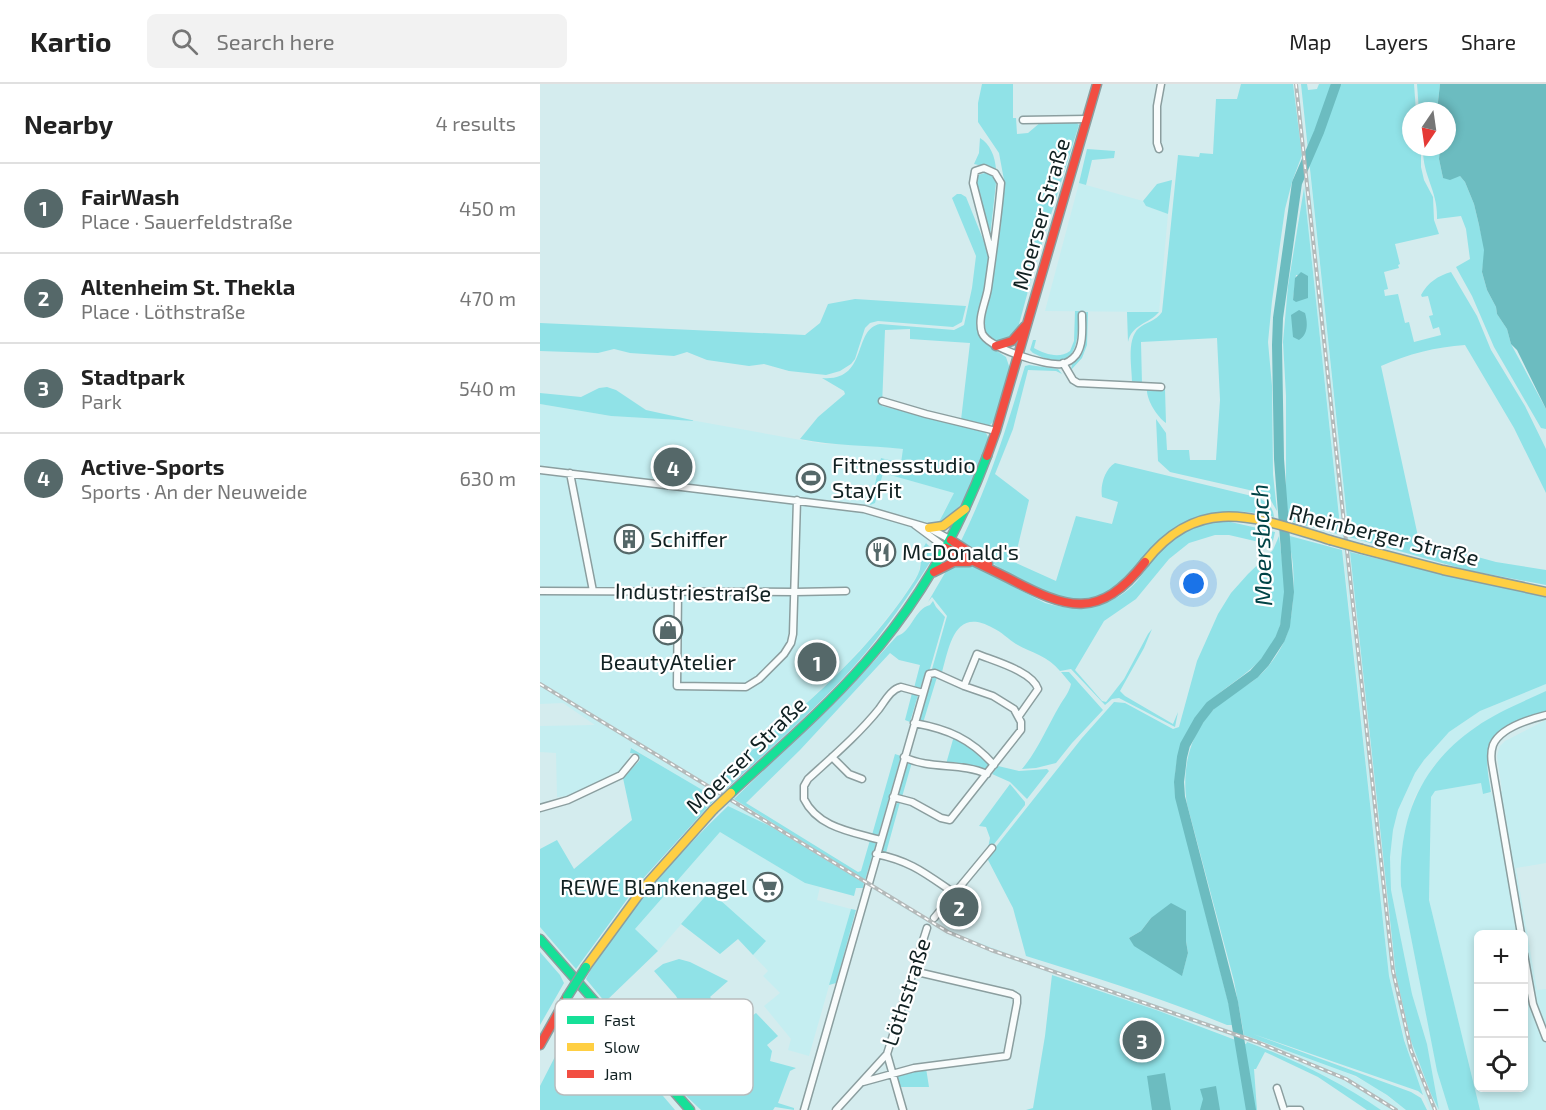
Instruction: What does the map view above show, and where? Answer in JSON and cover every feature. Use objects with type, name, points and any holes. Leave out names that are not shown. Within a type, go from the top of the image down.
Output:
[{"type":"main road","name":"Moerser Straße","points":[[566,999],[614,925],[651,878],[713,810],[810,719],[866,662],[896,625],[951,540],[996,431],[1097,84]]},
{"type":"main road","points":[[996,346],[1012,341],[1029,321]]},
{"type":"main road","points":[[928,528],[943,526],[965,509]]},
{"type":"main road","name":"Rheinberger Straße","points":[[946,548],[1044,597],[1065,603],[1086,604],[1122,589],[1133,579],[1161,543],[1184,526],[1221,517],[1246,518],[1443,570],[1546,592]]},
{"type":"main road","name":"Rheinberger Straße","points":[[951,540],[1000,574]]},
{"type":"main road","points":[[931,574],[951,562],[975,564]]},
{"type":"main road","points":[[540,939],[593,999]]},
{"type":"main road","name":"Moerser Straße","points":[[540,1044],[555,1018]]},
{"type":"main road","points":[[677,1095],[690,1110]]},
{"type":"street","points":[[1159,149],[1157,106],[1161,84]]},
{"type":"street","points":[[1023,120],[1087,119]]},
{"type":"street","name":"Moerser Straße","points":[[992,256],[972,179],[975,171],[984,168],[995,173],[1001,183],[988,293],[981,317],[981,331],[989,342],[996,346]]},
{"type":"street","points":[[996,346],[1045,363],[1064,363],[1075,357],[1080,347],[1082,315]]},
{"type":"street","points":[[1064,363],[1066,371],[1078,383],[1161,387]]},
{"type":"street","points":[[882,401],[996,431]]},
{"type":"street","points":[[540,470],[864,509],[928,528],[951,540]]},
{"type":"street","points":[[570,473],[593,591]]},
{"type":"street","points":[[678,591],[677,686],[746,687],[759,679],[784,654],[791,643],[795,592],[797,500]]},
{"type":"street","points":[[914,525],[946,548]]},
{"type":"street","name":"Industriestraße","points":[[540,591],[846,591]]},
{"type":"street","points":[[964,686],[977,654],[1024,674],[1032,679],[1038,689],[1019,716]]},
{"type":"street","points":[[804,1110],[880,840],[930,673],[993,696],[1014,709],[1019,716],[1021,730],[950,820],[941,818],[912,802],[893,797]]},
{"type":"street","points":[[880,840],[828,824],[820,819],[806,804],[804,786],[808,779],[877,712],[898,687],[923,693]]},
{"type":"street","points":[[1520,930],[1492,764],[1492,750],[1496,741],[1504,733],[1546,715]]},
{"type":"street","points":[[914,723],[965,738],[981,750],[994,765]]},
{"type":"street","points":[[832,757],[849,774],[862,779]]},
{"type":"street","points":[[904,757],[930,765],[966,768],[987,774]]},
{"type":"street","points":[[540,808],[568,800],[621,775],[635,758]]},
{"type":"street","name":"Löthstraße","points":[[934,918],[992,849]]},
{"type":"street","points":[[876,854],[901,860],[921,870],[954,893]]},
{"type":"street","name":"Löthstraße","points":[[836,1110],[887,1054],[927,928]]},
{"type":"street","points":[[863,1082],[934,1064],[1007,1056],[1017,997],[912,971]]},
{"type":"street","points":[[1528,976],[1533,1004],[1546,1038]]},
{"type":"street","points":[[887,1054],[903,1110]]},
{"type":"street","points":[[1277,1088],[1284,1110]]},
{"type":"street","points":[[1289,1110],[1296,1108],[1300,1110]]},
{"type":"shaded area","points":[[982,84],[1013,84],[1013,118],[1016,118],[1017,134],[1028,133],[1041,122],[1076,122],[1079,125],[1018,328],[1014,337],[1001,342],[988,336],[983,326],[995,247],[1000,231],[1004,180],[999,153],[978,122],[978,103]]},
{"type":"shaded area","points":[[1241,84],[1293,84],[1302,155],[1285,209],[1268,342],[1272,386],[1273,474],[1277,511],[1270,499],[1258,492],[1170,472],[1158,461],[1156,419],[1166,433],[1167,450],[1189,450],[1190,460],[1216,460],[1220,400],[1217,338],[1141,342],[1142,384],[1132,383],[1132,339],[1139,328],[1162,312],[1178,155],[1199,157],[1200,153],[1213,154],[1216,99],[1237,99]]},
{"type":"shaded area","points":[[1295,84],[1298,84],[1305,144],[1303,155]]},
{"type":"shaded area","points":[[1301,84],[1307,84],[1308,90],[1317,89],[1319,84],[1414,84],[1415,102],[1402,102],[1402,156],[1421,156],[1424,180],[1433,197],[1434,220],[1439,234],[1395,244],[1400,264],[1399,268],[1384,272],[1388,289],[1384,290],[1385,296],[1398,294],[1405,323],[1409,322],[1414,342],[1441,335],[1439,327],[1433,329],[1429,316],[1433,315],[1428,296],[1422,297],[1421,295],[1434,280],[1451,272],[1477,316],[1491,350],[1525,406],[1546,449],[1546,493],[1514,428],[1465,345],[1422,352],[1381,366],[1419,541],[1496,562],[1546,570],[1546,585],[1467,570],[1349,537]]},
{"type":"shaded area","points":[[1417,84],[1440,84],[1438,102],[1418,102]]},
{"type":"shaded area","points":[[1440,84],[1546,84],[1546,409],[1517,350],[1511,344],[1507,329],[1497,314],[1487,290],[1482,272],[1484,250],[1479,225],[1465,182],[1460,176],[1450,180],[1443,178],[1439,156],[1456,156],[1456,102],[1438,102]]},
{"type":"shaded area","points":[[980,138],[991,151],[996,169],[974,164],[979,153]]},
{"type":"shaded area","points":[[1087,149],[1115,151],[1114,158],[1092,160],[1086,185],[1079,183]]},
{"type":"shaded area","points":[[1439,156],[1443,178],[1460,176],[1465,182],[1474,204],[1485,250],[1482,272],[1487,290],[1497,314],[1507,329],[1511,344],[1546,409],[1546,429],[1541,428],[1494,347],[1472,296],[1456,267],[1470,259],[1466,229],[1461,216],[1437,219],[1435,200],[1423,157]]},
{"type":"shaded area","points":[[988,172],[996,179],[990,237],[975,184],[978,175]]},
{"type":"shaded area","points":[[1310,173],[1392,948],[1405,1021],[1438,1110],[1430,1110],[1411,1064],[1389,976],[1304,188]]},
{"type":"shaded area","points":[[1172,180],[1168,214],[1146,206],[1143,201],[1157,184]]},
{"type":"shaded area","points":[[1079,183],[1143,201],[1146,206],[1168,214],[1159,312],[1045,311]]},
{"type":"shaded area","points":[[1304,188],[1341,535],[1285,520],[1286,396],[1283,342],[1288,286]],"holes":[[[1296,275],[1308,276],[1308,292],[1293,300]]]},
{"type":"shaded area","points":[[957,194],[966,197],[989,254],[978,328],[985,343],[1006,357],[1009,366],[995,420],[987,428],[961,420],[970,343],[910,339],[910,329],[885,330],[882,406],[985,431],[989,439],[964,500],[956,511],[939,522],[954,493],[883,473],[875,503],[870,505],[881,458],[901,463],[903,449],[800,439],[818,417],[845,394],[844,391],[822,378],[837,377],[847,372],[854,364],[871,328],[880,324],[954,330],[964,325],[976,256],[952,198]]},
{"type":"shaded area","points":[[1301,272],[1308,276],[1308,298],[1296,302],[1293,300],[1295,278]]},
{"type":"shaded area","points":[[855,299],[966,306],[962,322],[953,327],[878,321],[870,323],[865,328],[855,359],[851,364],[840,371],[826,375],[789,371],[764,364],[749,366],[707,360],[687,352],[674,356],[630,353],[614,349],[598,353],[540,351],[540,323],[805,335],[820,323],[828,304]]},
{"type":"shaded area","points":[[1299,310],[1305,313],[1307,325],[1306,332],[1299,340],[1293,337],[1291,315]]},
{"type":"shaded area","points":[[1075,311],[1079,311],[1077,335],[1072,353],[1066,359],[1058,361],[1047,359],[1030,350],[1033,340],[1036,340],[1034,348],[1047,354],[1061,355],[1070,351],[1074,341]]},
{"type":"shaded area","points":[[1085,312],[1088,312],[1087,345],[1082,358],[1071,370],[1072,363],[1083,350]]},
{"type":"shaded area","points":[[1127,312],[1159,312],[1133,331],[1128,342]]},
{"type":"shaded area","points":[[1025,366],[1058,369],[1062,374],[1056,371],[1028,370],[1013,429],[995,474],[1029,500],[1014,562],[1056,581],[1076,516],[1112,524],[1118,502],[1102,497],[1102,487],[1106,473],[1115,463],[1256,497],[1268,504],[1274,517],[1250,512],[1229,512],[1177,529],[1150,549],[1122,584],[1100,596],[1067,599],[1035,589],[1020,581],[961,541],[997,455]]},
{"type":"shaded area","points":[[607,387],[616,390],[646,410],[696,421],[611,416],[540,404],[540,393],[581,397],[599,388]]},
{"type":"shaded area","points":[[1147,389],[1165,389],[1166,423],[1153,408]]},
{"type":"shaded area","points":[[540,404],[611,416],[696,421],[823,444],[904,449],[901,463],[881,458],[875,503],[883,473],[955,493],[921,552],[919,572],[901,600],[869,640],[805,704],[717,779],[719,789],[934,922],[959,935],[1345,1072],[1374,1086],[1406,1110],[1381,1110],[1331,1079],[1268,1049],[957,938],[770,826],[738,812],[632,748],[626,768],[621,772],[573,796],[557,797],[556,753],[540,752],[540,726],[595,725],[563,703],[540,704]]},
{"type":"shaded area","points":[[1226,521],[1275,532],[1272,545],[1229,535],[1215,535],[1189,543],[1169,559],[1136,599],[1104,621],[1075,670],[1102,701],[1106,702],[1124,679],[1152,629],[1120,691],[1173,724],[1178,712],[1175,727],[1119,698],[1112,699],[1105,705],[1071,669],[1060,671],[1045,658],[980,623],[970,622],[962,625],[952,640],[942,672],[932,669],[947,616],[932,597],[928,602],[949,566],[972,565],[1045,603],[1083,608],[1107,602],[1129,589],[1159,551],[1177,536],[1200,525]]},
{"type":"shaded area","points":[[1286,535],[1342,550],[1389,976],[1404,1040],[1423,1095],[1418,1091],[1253,1034],[1411,1092],[1421,1098],[1427,1110],[1406,1110],[1356,1076],[1244,1035],[1234,981],[1187,804],[1185,788],[1188,757],[1199,729],[1218,705],[1263,672],[1276,656],[1286,637],[1292,612],[1294,578],[1292,556]]},
{"type":"shaded area","points":[[1279,536],[1284,596],[1278,632],[1263,657],[1214,698],[1194,721],[1181,748],[1175,778],[1175,794],[1234,1025],[1227,1025],[1152,997],[1026,956],[1013,908],[987,858],[1082,738],[1114,702],[1125,703],[1173,729],[1179,727],[1197,661],[1218,614],[1231,593],[1273,550]],"holes":[[[1186,911],[1188,953],[1182,975],[1129,938],[1141,931],[1151,918]]]},
{"type":"shaded area","points":[[926,543],[935,552],[934,556],[897,612],[867,651],[791,730],[723,792],[719,789],[717,779],[820,691],[868,642],[915,579],[920,569],[922,552]]},
{"type":"shaded area","points":[[1350,552],[1546,596],[1546,684],[1480,711],[1449,732],[1415,773],[1398,810],[1393,830],[1390,857],[1391,890],[1412,994],[1427,1044],[1439,1110],[1411,1041],[1396,975]]},
{"type":"shaded area","points":[[933,601],[945,617],[930,669],[925,673],[920,689],[914,688],[920,665],[899,660],[890,653],[800,750],[746,803],[858,872],[861,871],[870,840],[876,843],[865,880],[734,799],[852,685],[897,636],[906,630],[920,611]]},
{"type":"shaded area","points":[[1061,672],[1069,672],[1103,710],[1056,763],[1022,769],[1038,746],[1069,690],[1071,684]]},
{"type":"shaded area","points":[[932,676],[937,677],[923,723],[919,720]]},
{"type":"shaded area","points":[[1546,684],[1546,691],[1478,725],[1443,755],[1414,798],[1404,834],[1401,886],[1437,1071],[1449,1110],[1439,1110],[1427,1044],[1412,994],[1391,890],[1390,857],[1398,810],[1415,773],[1449,732],[1480,711]]},
{"type":"shaded area","points":[[1546,691],[1546,711],[1497,735],[1492,742],[1487,762],[1491,792],[1483,794],[1481,783],[1435,791],[1431,797],[1429,900],[1480,1110],[1449,1110],[1437,1071],[1401,886],[1404,839],[1416,796],[1440,759],[1476,727]]},
{"type":"shaded area","points":[[912,693],[918,695],[910,722],[905,720]]},
{"type":"shaded area","points":[[1546,720],[1546,863],[1516,868],[1527,930],[1474,930],[1474,1085],[1429,900],[1431,797],[1434,791],[1481,783],[1483,794],[1502,791],[1497,756],[1500,746],[1505,741]]},
{"type":"shaded area","points":[[954,736],[966,742],[989,763],[988,768],[983,769],[953,762],[946,764]]},
{"type":"shaded area","points":[[631,748],[716,798],[639,883],[576,969],[540,927],[540,849],[557,840],[574,869],[632,820],[623,778],[640,760],[637,754],[630,753]]},
{"type":"shaded area","points":[[895,754],[901,756],[878,836],[872,835]]},
{"type":"shaded area","points":[[907,762],[912,762],[902,797],[898,795]]},
{"type":"shaded area","points":[[998,766],[1019,771],[1047,769],[1049,771],[1027,799],[1010,782],[992,774]]},
{"type":"shaded area","points":[[1010,784],[1025,805],[991,848],[988,848],[990,838],[986,827],[979,826]]},
{"type":"shaded area","points":[[900,802],[886,853],[882,850],[896,804]]},
{"type":"shaded area","points":[[728,806],[770,826],[864,883],[863,888],[856,888],[854,896],[805,883],[720,832],[635,929],[658,951],[608,999],[603,999],[586,979],[590,971],[654,884]]},
{"type":"shaded area","points":[[720,832],[805,883],[820,887],[817,900],[851,909],[809,1056],[788,1050],[791,1039],[764,1006],[780,993],[763,976],[768,971],[753,955],[765,942],[710,891],[658,951],[635,929]]},
{"type":"shaded area","points":[[710,891],[766,941],[753,955],[738,939],[720,954],[681,924]]},
{"type":"shaded area","points":[[1171,903],[1186,911],[1188,953],[1182,976],[1134,946],[1129,938],[1141,931],[1151,918]]},
{"type":"shaded area","points":[[851,909],[856,910],[836,983],[829,985]]},
{"type":"shaded area","points":[[1528,938],[1537,990],[1546,989],[1546,1110],[1480,1110],[1476,1092],[1528,1092]]},
{"type":"shaded area","points":[[540,952],[564,983],[540,1025]]},
{"type":"shaded area","points":[[679,959],[728,981],[710,997],[712,999],[678,999],[654,971],[663,964]]},
{"type":"shaded area","points":[[1052,975],[1265,1049],[1333,1081],[1381,1110],[1367,1110],[1318,1077],[1265,1052],[1254,1069],[1257,1110],[1026,1110],[1033,1108]]},
{"type":"shaded area","points":[[756,1013],[778,1036],[767,1045],[772,1051],[770,1061],[796,1068],[790,1071],[778,1103],[794,1108],[794,1110],[775,1107],[773,1110],[701,1110],[685,1095],[753,1095],[753,1015]]},
{"type":"shaded area","points":[[555,1057],[555,1095],[662,1095],[675,1110],[540,1110],[540,1086]]},
{"type":"shaded area","points":[[926,1068],[929,1087],[900,1087],[897,1076]]},
{"type":"shaded area","points":[[1165,1073],[1171,1110],[1152,1110],[1147,1076]]},
{"type":"shaded area","points":[[1216,1086],[1220,1110],[1200,1110],[1203,1099],[1200,1089]]},
{"type":"waterway","name":"Moersbach","points":[[1251,1110],[1233,1002],[1180,797],[1179,782],[1185,745],[1199,720],[1210,706],[1254,674],[1265,662],[1280,639],[1285,626],[1289,592],[1279,459],[1278,318],[1297,183],[1336,84]]},
{"type":"railway","points":[[1296,84],[1393,971],[1411,1050],[1435,1110]]},
{"type":"railway","points":[[540,684],[948,932],[991,950],[1257,1042],[1346,1079],[1396,1110]]},
{"type":"traffic: fast","points":[[731,793],[800,730],[865,663],[884,640],[920,591],[950,539],[987,456]]},
{"type":"traffic: fast","points":[[540,939],[593,999]]},
{"type":"traffic: fast","points":[[567,997],[586,967]]},
{"type":"traffic: fast","points":[[677,1095],[690,1110]]},
{"type":"traffic: slow","points":[[929,528],[943,526],[965,509]]},
{"type":"traffic: slow","points":[[1145,562],[1166,540],[1187,526],[1208,518],[1254,519],[1330,540]]},
{"type":"traffic: slow","points":[[1330,540],[1362,549]]},
{"type":"traffic: slow","points":[[1362,549],[1443,570],[1546,592]]},
{"type":"traffic: slow","points":[[713,810],[731,793]]},
{"type":"traffic: slow","points":[[586,967],[646,885],[713,810]]},
{"type":"traffic: jam","points":[[987,456],[1097,84]]},
{"type":"traffic: jam","points":[[996,346],[1012,341],[1025,326]]},
{"type":"traffic: jam","points":[[951,540],[988,564]]},
{"type":"traffic: jam","points":[[946,548],[1048,597],[1081,604],[1097,601],[1112,594],[1128,581],[1145,562]]},
{"type":"traffic: jam","points":[[934,572],[954,562],[969,562]]},
{"type":"traffic: jam","points":[[540,1045],[555,1018]]},
{"type":"place","name":"Active-Sports","points":[[673,467]]},
{"type":"place","name":"Fittnessstudio StayFit","points":[[811,478]]},
{"type":"place","name":"Schiffer","points":[[629,539]]},
{"type":"place","name":"McDonald's","points":[[881,552]]},
{"type":"place","name":"BeautyAtelier","points":[[668,630]]},
{"type":"place","name":"FairWash","points":[[817,662]]},
{"type":"place","name":"REWE Blankenagel","points":[[768,887]]},
{"type":"place","name":"Altenheim St. Thekla","points":[[959,907]]},
{"type":"place","name":"Stadtpark","points":[[1142,1040]]}]
